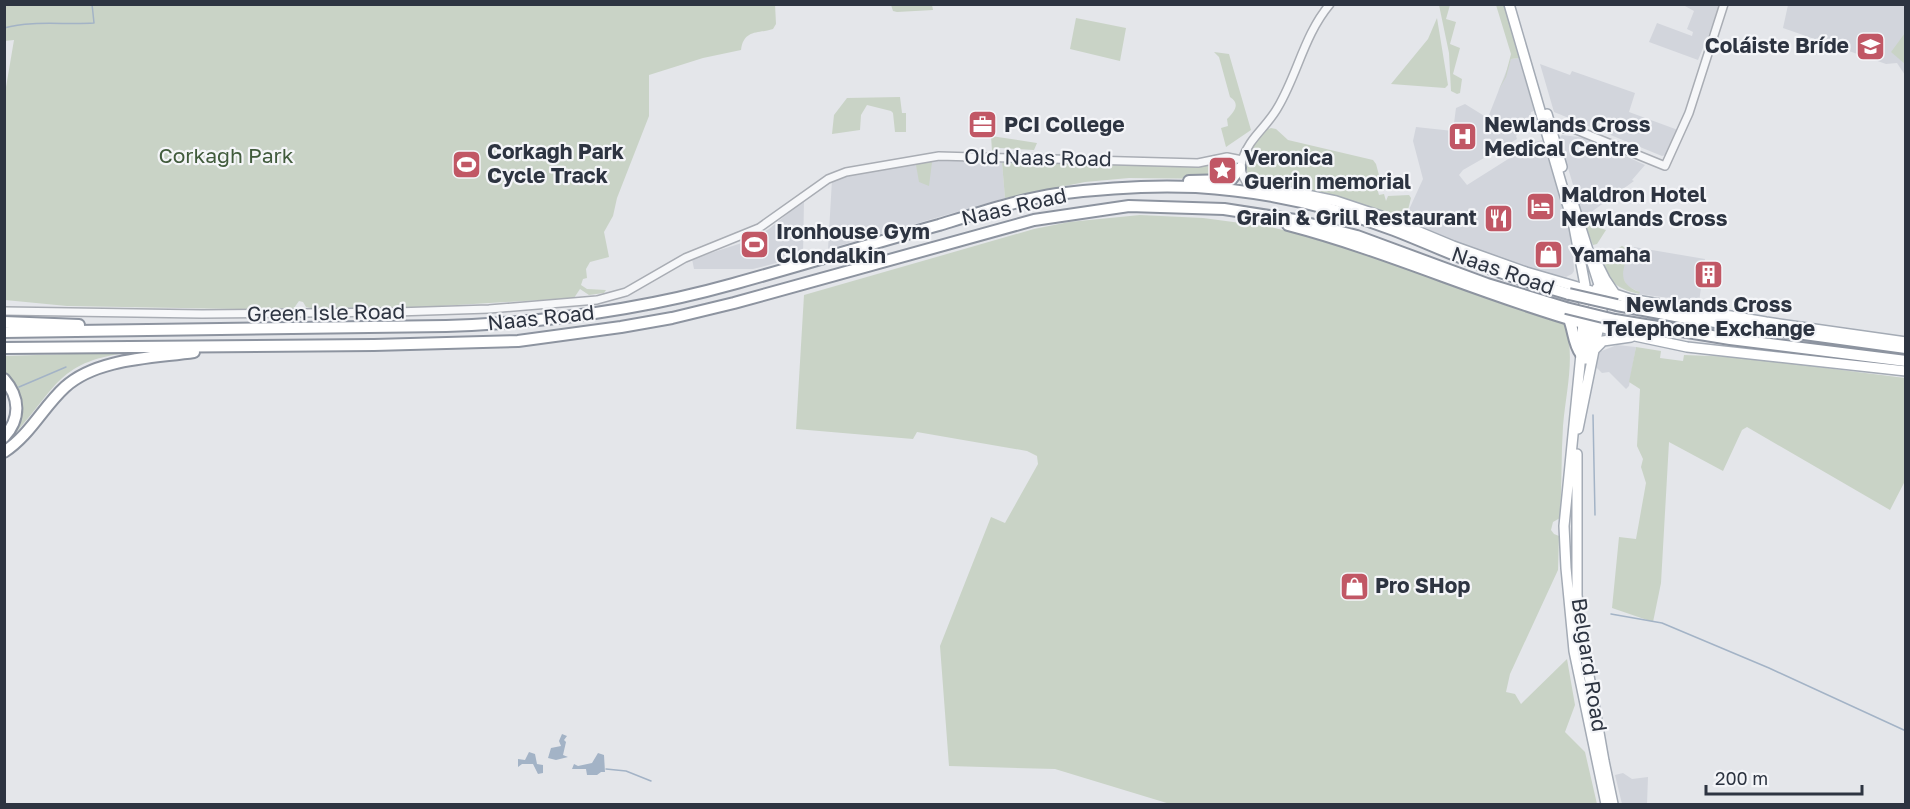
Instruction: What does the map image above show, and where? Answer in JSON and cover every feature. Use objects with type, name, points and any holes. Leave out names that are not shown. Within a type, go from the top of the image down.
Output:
[{"type":"highway","points":[[1126,187],[1155,181],[1231,180],[1241,164]]},
{"type":"highway","name":"Naas Road","points":[[4,332],[484,324],[605,311],[654,303],[730,285],[1032,200],[1055,195],[1126,187],[1221,189],[1285,199],[1353,216],[1486,267],[1569,294],[1606,295],[1686,318],[1905,348]]},
{"type":"highway","points":[[1221,189],[1248,190],[1311,199],[1409,230]]},
{"type":"highway","name":"Naas Road","points":[[4,348],[398,345],[518,341],[612,329],[672,318],[1034,220],[1129,206],[1224,209],[1295,220],[1357,236],[1568,313],[1730,339],[1905,361]]},
{"type":"highway","points":[[1568,313],[1587,324]]},
{"type":"highway","points":[[1568,313],[1575,346],[1581,354]]},
{"type":"highway","points":[[4,321],[196,330]]},
{"type":"highway","points":[[4,452],[25,435],[64,388],[91,370],[105,365],[236,346]]},
{"type":"highway","points":[[4,379],[16,398],[17,411],[14,425],[4,437]]},
{"type":"main road","points":[[1509,4],[1552,129],[1585,241],[1606,295]]},
{"type":"main road","name":"Belgard Road","points":[[1516,27],[1574,226],[1583,269],[1587,324],[1581,354],[1564,526],[1576,663],[1606,804]]},
{"type":"main road","points":[[1249,185],[1336,201],[1381,216],[1409,230],[1492,261],[1560,282],[1585,287]]},
{"type":"main road","points":[[1585,241],[1605,279],[1606,295]]},
{"type":"main road","points":[[1572,282],[1580,277],[1583,269]]},
{"type":"main road","points":[[1560,282],[1572,282],[1606,295]]},
{"type":"main road","points":[[1577,394],[1587,352],[1587,324],[1594,301],[1606,295]]},
{"type":"main road","name":"Belgard Road","points":[[1606,295],[1578,429],[1576,568],[1581,630],[1613,804]]},
{"type":"main road","name":"Naas Road","points":[[1606,295],[1766,322],[1905,342]]},
{"type":"main road","points":[[1587,324],[1687,346],[1905,371]]},
{"type":"main road","points":[[1594,351],[1603,341],[1635,336]]},
{"type":"main road","name":"Belgard Road","points":[[1564,526],[1572,515],[1573,486],[1576,479]]},
{"type":"main road","name":"Belgard Road","points":[[1566,568],[1572,532],[1578,525]]},
{"type":"street","points":[[1249,185],[1245,181],[1241,164],[1251,140],[1278,109],[1308,37],[1330,4]]},
{"type":"street","points":[[1552,129],[1574,129],[1665,166],[1689,113],[1724,4]]},
{"type":"street","name":"Old Naas Road","points":[[643,282],[685,258],[759,228],[816,187],[835,176],[856,170],[939,156],[1198,163],[1227,157],[1241,164]]},
{"type":"street","name":"Green Isle Road","points":[[4,310],[202,314],[449,311],[597,300],[626,292],[643,282]]},
{"type":"shaded area","points":[[1686,5],[1721,5],[1698,60],[1649,42],[1657,23],[1692,36],[1693,32],[1687,29],[1694,11]]},
{"type":"shaded area","name":"Coláiste Bríde","points":[[1788,5],[1905,5],[1905,75],[1897,63],[1886,64],[1783,28]]},
{"type":"shaded area","points":[[1519,58],[1534,111],[1531,112],[1530,120],[1516,136],[1517,139],[1463,170],[1459,175],[1467,185],[1535,142],[1542,140],[1573,247],[1574,271],[1566,277],[1528,269],[1442,238],[1408,217],[1407,214],[1423,179],[1413,141],[1416,127],[1453,131],[1456,108],[1465,104],[1486,117],[1489,115],[1511,59]]},
{"type":"shaded area","points":[[1540,64],[1570,75],[1572,71],[1635,93],[1629,112],[1678,130],[1666,155],[1662,156],[1554,112]]},
{"type":"shaded area","points":[[1562,135],[1586,138],[1645,165],[1632,180],[1634,181],[1583,218],[1559,138]]},
{"type":"shaded area","points":[[956,160],[1002,163],[1005,198],[828,249],[832,180],[919,162]]},
{"type":"shaded area","points":[[804,200],[803,256],[753,269],[694,269],[692,259],[748,241],[769,229]]},
{"type":"shaded area","points":[[1634,247],[1705,259],[1699,302],[1639,294],[1627,286],[1622,268]]},
{"type":"shaded area","points":[[1617,345],[1636,347],[1629,386],[1626,389],[1609,372],[1602,373],[1596,367],[1599,352]]},
{"type":"shaded area","points":[[1623,773],[1632,779],[1648,777],[1647,804],[1622,804],[1615,775]]},
{"type":"green space","name":"Corkagh Park","points":[[775,4],[776,24],[773,29],[748,35],[741,50],[703,58],[649,75],[649,116],[617,198],[613,216],[604,232],[609,257],[590,262],[586,269],[587,278],[583,279],[581,285],[587,289],[606,290],[604,293],[589,295],[580,289],[574,298],[424,307],[310,308],[299,301],[294,308],[238,309],[67,306],[5,300],[4,99],[14,40],[5,41],[5,5]]},
{"type":"green space","points":[[891,5],[932,5],[933,10],[897,12],[893,11]]},
{"type":"green space","points":[[1439,5],[1450,5],[1446,19],[1456,22],[1450,44],[1460,48],[1453,74],[1462,79],[1460,93],[1457,94],[1451,91],[1449,53]]},
{"type":"green space","points":[[1496,5],[1504,5],[1519,58],[1511,59],[1506,77],[1498,91],[1505,77],[1511,54]]},
{"type":"green space","points":[[1076,18],[1126,28],[1120,61],[1070,49]]},
{"type":"green space","points":[[1437,18],[1448,85],[1445,88],[1391,84],[1428,39]]},
{"type":"green space","points":[[1905,33],[1905,64],[1891,52]]},
{"type":"green space","points":[[1214,52],[1229,54],[1251,130],[1226,147],[1221,128],[1228,126],[1227,119],[1236,105],[1230,97],[1219,57]]},
{"type":"green space","points":[[900,97],[902,113],[906,113],[906,132],[895,132],[891,111],[867,105],[861,115],[860,130],[832,134],[834,115],[847,98]]},
{"type":"green space","points":[[1271,128],[1276,129],[1288,140],[1373,160],[1380,179],[1375,182],[1379,195],[1384,194],[1386,201],[1388,196],[1409,195],[1411,198],[1406,218],[1424,231],[1253,185],[1246,178],[1251,149],[1259,136]]},
{"type":"green space","points":[[991,136],[1037,143],[1034,150],[999,148],[992,151]]},
{"type":"green space","points":[[1229,159],[1240,160],[1232,174],[1225,179],[1129,178],[1085,182],[1005,198],[1002,163],[1205,165]]},
{"type":"green space","points":[[932,162],[929,186],[919,182],[916,165]]},
{"type":"green space","points":[[1140,215],[1203,218],[1271,227],[1375,257],[1566,325],[1570,363],[1563,426],[1560,518],[1553,522],[1551,530],[1559,536],[1558,570],[1510,674],[1506,692],[1515,694],[1521,704],[1567,659],[1575,705],[1565,732],[1585,752],[1597,804],[1170,804],[1055,769],[949,766],[940,646],[991,517],[1005,523],[1038,464],[1037,456],[1027,451],[917,432],[913,439],[796,429],[804,295],[1034,229],[1069,222]]},
{"type":"green space","points":[[1584,222],[1606,230],[1597,244],[1593,245]]},
{"type":"green space","points":[[1622,246],[1631,251],[1625,263],[1624,280],[1632,289],[1640,292],[1639,294],[1618,286],[1606,272],[1600,258]]},
{"type":"green space","points":[[1636,347],[1661,351],[1660,358],[1683,361],[1684,355],[1738,357],[1905,378],[1905,481],[1890,510],[1747,427],[1742,430],[1723,471],[1669,442],[1661,583],[1653,622],[1612,608],[1619,537],[1636,539],[1646,483],[1641,467],[1643,459],[1637,446],[1640,389],[1629,382]]},
{"type":"green space","points":[[134,352],[109,356],[74,369],[61,379],[12,437],[10,435],[15,428],[9,377],[5,373],[5,356]]},
{"type":"water","points":[[562,734],[567,736],[564,740],[566,742],[563,755],[568,757],[556,760],[548,758],[551,748],[561,746],[559,741]]},
{"type":"water","points":[[529,752],[535,754],[537,764],[543,765],[543,773],[538,774],[533,764],[522,764],[518,767],[518,759],[525,760]]},
{"type":"water","points":[[598,753],[604,755],[605,772],[587,775],[586,769],[572,769],[574,764],[578,766],[592,763]]},
{"type":"waterway","points":[[4,28],[37,23],[94,23],[92,4]]},
{"type":"waterway","points":[[19,387],[66,367]]},
{"type":"waterway","points":[[1593,415],[1595,515]]},
{"type":"waterway","points":[[1611,614],[1662,623],[1769,668],[1906,731]]},
{"type":"waterway","points":[[606,769],[626,771],[651,781]]},
{"type":"place","name":"Coláiste Bríde","points":[[1870,46]]},
{"type":"place","name":"PCI College","points":[[983,125]]},
{"type":"place","name":"Newlands Cross Medical Centre","points":[[1463,137]]},
{"type":"place","name":"Corkagh Park Cycle Track","points":[[466,164]]},
{"type":"place","name":"Veronica Guerin memorial","points":[[1223,170]]},
{"type":"place","name":"Maldron Hotel Newlands Cross","points":[[1540,207]]},
{"type":"place","name":"Grain & Grill Restaurant","points":[[1498,218]]},
{"type":"place","name":"Ironhouse Gym Clondalkin","points":[[755,244]]},
{"type":"place","name":"Yamaha","points":[[1549,255]]},
{"type":"place","name":"Newlands Cross Telephone Exchange","points":[[1709,274]]},
{"type":"place","name":"Pro SHop","points":[[1354,586]]}]
